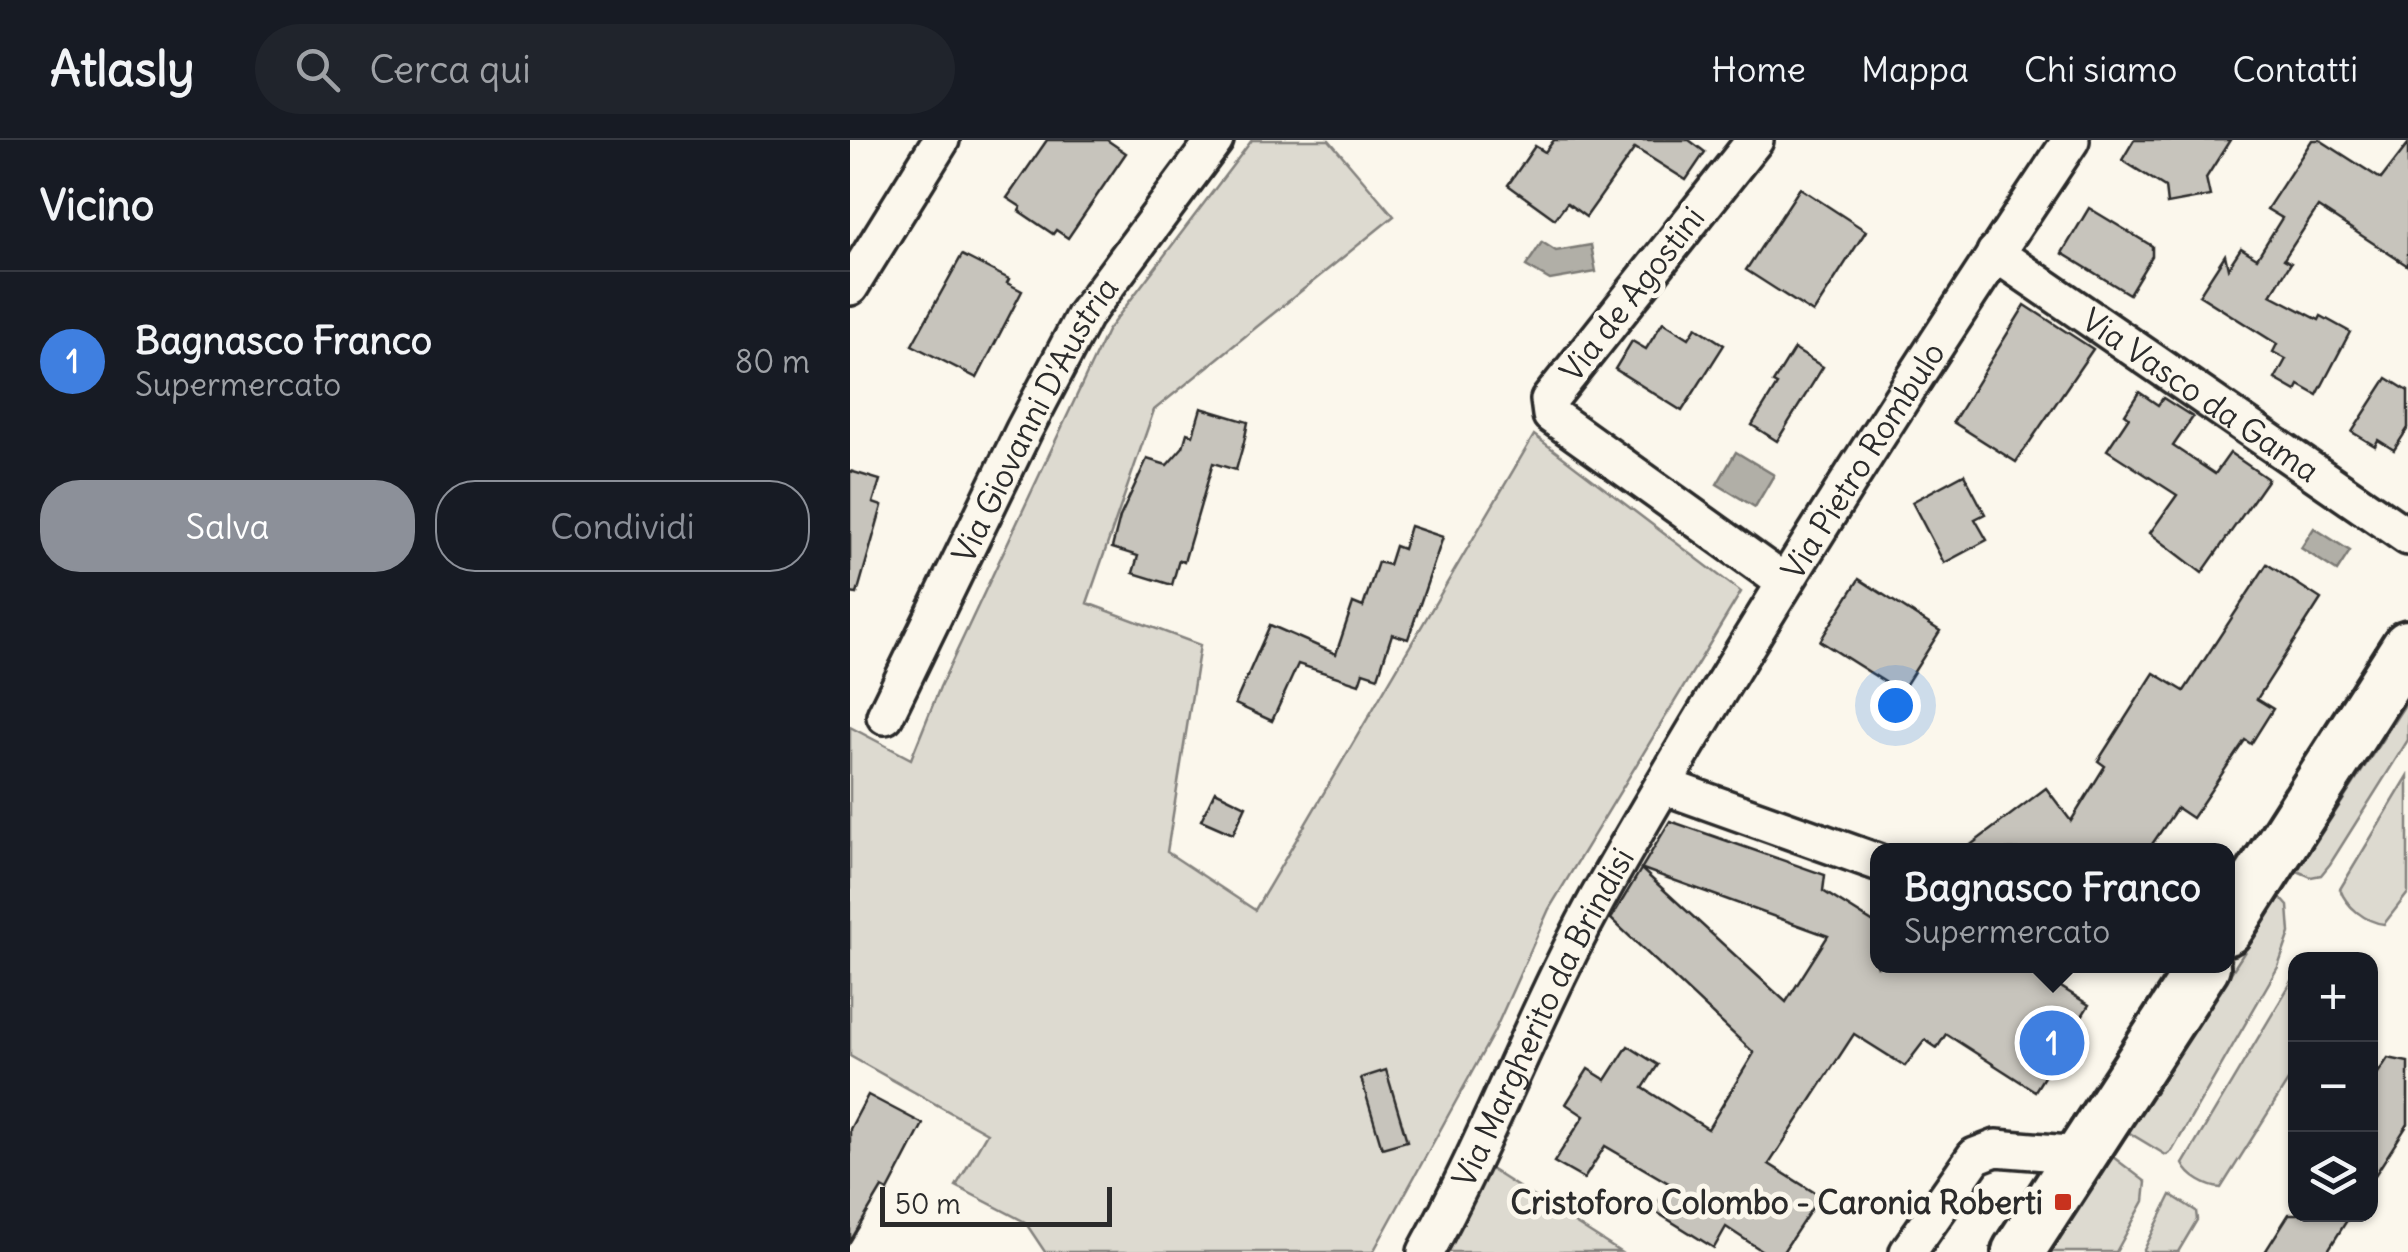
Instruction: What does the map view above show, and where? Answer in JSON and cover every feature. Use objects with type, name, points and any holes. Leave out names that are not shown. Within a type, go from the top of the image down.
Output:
[{"type":"main road","points":[[2235,916],[2408,646]]},
{"type":"main road","points":[[2018,1252],[2081,1155],[2187,973]]},
{"type":"street","points":[[850,287],[941,140]]},
{"type":"street","name":"Via Giovanni D'Austria","points":[[885,716],[1084,316],[1215,140]]},
{"type":"street","name":"Via de Agostini","points":[[1755,140],[1549,400],[1551,415],[1784,582]]},
{"type":"street","name":"Via Pietro Rombulo","points":[[1664,786],[1784,582],[2071,140]]},
{"type":"street","name":"Via Vasco da Gama","points":[[1995,253],[2408,537]]},
{"type":"street","points":[[1664,786],[1870,860]]},
{"type":"street","name":"Via Margherito da Brindisi","points":[[1426,1252],[1473,1164],[1566,956],[1664,786]]},
{"type":"street","points":[[1908,1252],[1975,1156],[1996,1148],[2081,1155]]},
{"type":"shaded area","points":[[1252,140],[1329,140],[1394,216],[1154,410],[1087,603],[1200,645],[1167,852],[1255,910],[1534,435],[1741,592],[1549,909],[1494,1032],[1373,1252],[1045,1252],[1025,1222],[956,1186],[987,1133],[850,1056],[850,727],[911,759],[940,687],[1107,331]]},
{"type":"shaded area","points":[[1542,242],[1556,251],[1591,245],[1596,272],[1550,280],[1526,266]]},
{"type":"shaded area","points":[[1736,452],[1774,475],[1755,507],[1717,484]]},
{"type":"shaded area","points":[[2314,528],[2350,551],[2337,571],[2301,548]]},
{"type":"shaded area","points":[[2408,700],[2408,740],[2330,864],[2321,875],[2311,877],[2297,871]]},
{"type":"shaded area","points":[[2408,776],[2408,893],[2384,924],[2357,912],[2340,889]]},
{"type":"shaded area","points":[[2280,897],[2288,906],[2290,933],[2278,967],[2172,1151],[2166,1155],[2128,1132],[2231,973],[2235,973],[2235,967]]},
{"type":"shaded area","points":[[2288,988],[2288,1081],[2221,1188],[2204,1183],[2183,1164]]},
{"type":"shaded area","points":[[2113,1157],[2146,1182],[2144,1201],[2116,1252],[2051,1252]]},
{"type":"shaded area","points":[[1487,1167],[1620,1252],[1443,1252]]},
{"type":"shaded area","points":[[2171,1195],[2196,1211],[2197,1220],[2178,1252],[2143,1252]]},
{"type":"building","points":[[1047,140],[1107,140],[1126,153],[1068,238],[1056,230],[1053,234],[1007,198]]},
{"type":"building","points":[[1554,140],[1689,140],[1705,152],[1686,180],[1635,148],[1586,217],[1567,203],[1555,219],[1508,185],[1535,146],[1545,152]]},
{"type":"building","points":[[2134,140],[2230,140],[2206,178],[2210,196],[2167,204],[2165,187],[2122,160]]},
{"type":"building","points":[[2312,140],[2320,140],[2381,179],[2408,144],[2408,266],[2318,207],[2284,259],[2291,263],[2271,295],[2350,332],[2317,395],[2299,385],[2296,391],[2275,379],[2286,359],[2273,352],[2277,344],[2199,295],[2225,255],[2228,268],[2241,248],[2257,258],[2282,218],[2267,209]]},
{"type":"building","points":[[1800,188],[1866,231],[1813,313],[1746,270]]},
{"type":"building","points":[[2089,208],[2152,246],[2152,256],[2129,294],[2062,253]]},
{"type":"building","points":[[962,255],[1009,279],[1007,283],[1022,291],[977,378],[912,345]]},
{"type":"building","points":[[2025,305],[2093,349],[2016,462],[1953,422]]},
{"type":"building","points":[[1663,322],[1689,338],[1696,327],[1724,345],[1682,411],[1615,369],[1632,341],[1646,349]]},
{"type":"building","points":[[1794,349],[1823,367],[1777,441],[1752,425]]},
{"type":"building","points":[[2387,378],[2408,391],[2408,428],[2394,450],[2378,440],[2375,446],[2352,432]]},
{"type":"building","points":[[2139,392],[2158,405],[2163,398],[2193,417],[2173,446],[2215,474],[2230,453],[2268,479],[2202,573],[2150,533],[2177,495],[2107,450],[2129,417],[2125,414]]},
{"type":"building","points":[[1201,408],[1248,422],[1236,470],[1213,463],[1184,562],[1179,560],[1172,585],[1133,573],[1138,556],[1112,548],[1120,517],[1147,459],[1167,465],[1183,447],[1187,433],[1193,435]]},
{"type":"building","points":[[850,471],[880,480],[873,503],[882,506],[857,594],[850,593]]},
{"type":"building","points":[[1964,474],[1985,514],[1975,519],[1987,540],[1944,563],[1912,502]]},
{"type":"building","points":[[1410,526],[1443,537],[1408,639],[1392,634],[1378,677],[1363,672],[1359,684],[1298,664],[1272,721],[1235,704],[1270,625],[1336,654],[1353,603],[1363,607],[1378,562],[1389,565],[1395,546],[1403,549]]},
{"type":"building","points":[[2267,564],[2321,599],[2257,699],[2273,709],[2251,744],[2245,740],[2192,818],[2177,808],[2153,843],[1973,843],[2046,788],[2071,821],[2105,766],[2098,761],[2154,673],[2184,691]]},
{"type":"building","points":[[1859,579],[1940,631],[1901,692],[1820,641]]},
{"type":"building","points":[[1215,791],[1246,806],[1233,834],[1201,820]]},
{"type":"building","points":[[1670,821],[1825,875],[1823,891],[1870,921],[1870,973],[2039,973],[2089,1005],[2035,1091],[1946,1034],[1937,1048],[1925,1040],[1905,1066],[1854,1034],[1769,1164],[1820,1196],[1783,1252],[1764,1252],[1726,1227],[1714,1248],[1653,1210],[1670,1184],[1605,1146],[1584,1179],[1554,1162],[1584,1116],[1566,1104],[1588,1069],[1606,1080],[1628,1046],[1658,1065],[1643,1088],[1708,1129],[1754,1053],[1611,919],[1641,869]],"holes":[[[1641,869],[1828,936],[1786,1002]]]},
{"type":"building","points":[[2388,1058],[2408,1062],[2408,1124],[2378,1171],[2378,1132],[2378,1073]]},
{"type":"building","points":[[1386,1070],[1407,1141],[1382,1148],[1361,1078]]},
{"type":"building","points":[[868,1095],[923,1124],[888,1191],[882,1188],[850,1242],[850,1129]]},
{"type":"building","points":[[2288,1216],[2288,1222],[2346,1222],[2327,1252],[2265,1252]]},
{"type":"place","name":"Bagnasco Franco","points":[[2052,1043]]},
{"type":"place","name":"Cristoforo Colombo - Caronia Roberti","points":[[2063,1202]]}]
